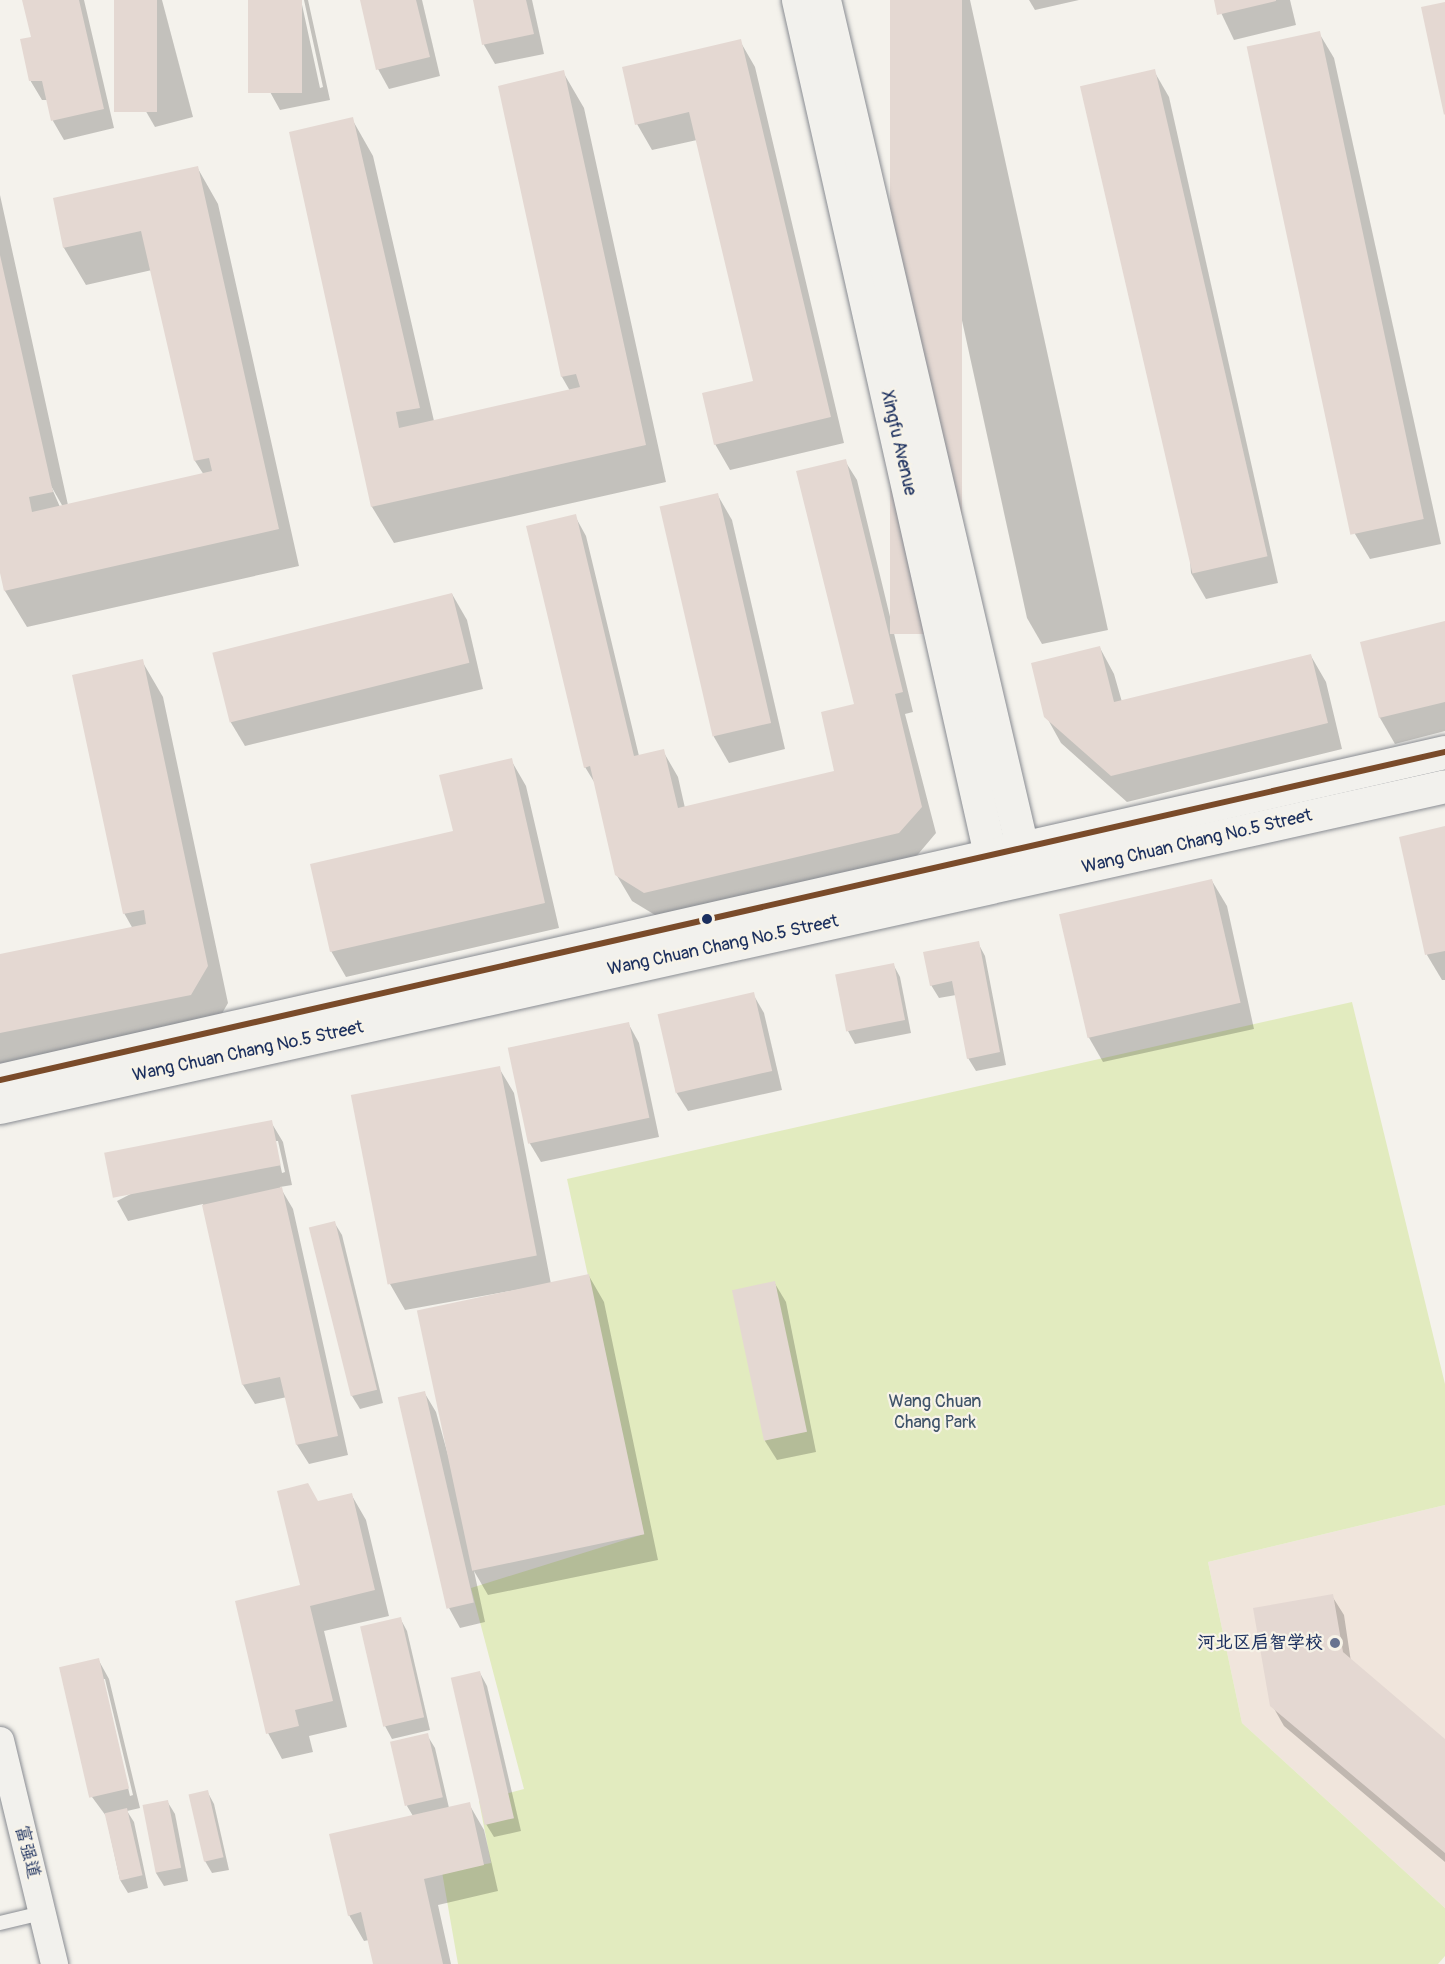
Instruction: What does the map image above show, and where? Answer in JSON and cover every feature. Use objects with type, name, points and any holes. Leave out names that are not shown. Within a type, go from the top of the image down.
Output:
[{"type":"street","name":"Xingfu Avenue","points":[[798,0],[994,870]]},
{"type":"street","name":"Xingfu Avenue","points":[[824,0],[1029,880]]},
{"type":"street","name":"Wang Chuan Chang No.5 Street","points":[[0,1107],[994,870],[1023,848],[1445,752]]},
{"type":"street","name":"Wang Chuan Chang No.5 Street","points":[[0,1080],[994,870],[1029,880],[1445,786]]},
{"type":"street","name":"富强道","points":[[0,1740],[54,1964]]},
{"type":"lane","points":[[0,1923],[42,1913]]},
{"type":"shaded area","name":"河北区启智学校","points":[[1445,1505],[1445,1908],[1242,1723],[1208,1562]]},
{"type":"green space","name":"Wang Chuan Chang Park","points":[[1352,1002],[1445,1384],[1445,1505],[1208,1562],[1242,1723],[1445,1908],[1445,1956],[1438,1964],[458,1964],[442,1872],[491,1863],[479,1801],[524,1789],[471,1588],[644,1534],[567,1179]]},
{"type":"building","points":[[22,0],[79,0],[104,109],[51,121],[42,81],[29,81],[20,39],[31,37]]},
{"type":"building","points":[[114,0],[157,0],[157,112],[114,112]]},
{"type":"building","points":[[248,0],[302,0],[302,93],[248,93]]},
{"type":"building","points":[[360,0],[416,0],[430,57],[376,70]]},
{"type":"building","points":[[473,0],[526,0],[534,34],[482,45]]},
{"type":"building","points":[[890,0],[962,0],[962,634],[890,634]]},
{"type":"building","points":[[1214,0],[1276,0],[1276,1],[1217,15]]},
{"type":"building","points":[[1445,2],[1445,114],[1444,115],[1421,7]]},
{"type":"building","points":[[1320,31],[1424,519],[1350,535],[1247,47]]},
{"type":"building","points":[[741,39],[831,417],[714,445],[702,393],[753,381],[689,112],[635,125],[622,67]]},
{"type":"building","points":[[1155,69],[1267,556],[1192,574],[1080,86]]},
{"type":"building","points":[[564,70],[646,445],[371,507],[289,132],[353,117],[420,408],[396,412],[399,428],[580,387],[576,374],[561,377],[498,86]]},
{"type":"building","points":[[198,166],[279,529],[4,591],[0,573],[0,255],[53,492],[29,497],[32,512],[212,471],[209,458],[194,461],[141,231],[63,248],[53,198]]},
{"type":"building","points":[[846,459],[903,692],[895,694],[922,807],[899,833],[644,893],[615,875],[590,766],[584,768],[526,526],[576,514],[634,756],[664,749],[678,808],[834,771],[821,712],[854,704],[796,471]]},
{"type":"building","points":[[718,493],[771,723],[713,736],[660,506]]},
{"type":"building","points":[[452,593],[469,663],[230,723],[212,653]]},
{"type":"building","points":[[1445,621],[1445,702],[1379,718],[1360,642]]},
{"type":"building","points":[[1100,646],[1114,702],[1311,654],[1328,723],[1111,776],[1044,717],[1031,663]]},
{"type":"building","points":[[143,659],[208,966],[191,995],[0,1033],[0,954],[146,924],[144,910],[123,914],[72,675]]},
{"type":"building","points":[[512,758],[545,903],[330,952],[310,864],[453,831],[439,775]]},
{"type":"building","points":[[1445,826],[1445,951],[1425,955],[1399,837]]},
{"type":"building","points":[[1212,879],[1241,1003],[1088,1038],[1059,914]]},
{"type":"building","points":[[979,941],[1000,1052],[967,1059],[952,981],[930,986],[923,952]]},
{"type":"building","points":[[894,963],[905,1020],[846,1031],[835,974]]},
{"type":"building","points":[[754,992],[772,1071],[676,1093],[658,1014]]},
{"type":"building","points":[[629,1022],[649,1118],[528,1144],[508,1048]]},
{"type":"building","points":[[500,1066],[537,1255],[388,1284],[351,1095]]},
{"type":"building","points":[[272,1120],[281,1165],[113,1198],[104,1153]]},
{"type":"building","points":[[282,1187],[338,1436],[296,1445],[280,1377],[242,1385],[202,1205]]},
{"type":"building","points":[[335,1221],[377,1390],[351,1396],[309,1228]]},
{"type":"building","points":[[589,1274],[644,1534],[472,1571],[417,1311]]},
{"type":"building","points":[[775,1281],[807,1432],[764,1441],[732,1290]]},
{"type":"building","points":[[425,1391],[474,1602],[447,1609],[398,1397]]},
{"type":"building","points":[[308,1483],[318,1501],[352,1493],[375,1590],[310,1606],[333,1701],[295,1710],[299,1726],[266,1734],[235,1601],[300,1585],[277,1491]]},
{"type":"building","points":[[1333,1594],[1343,1652],[1445,1739],[1445,1853],[1270,1706],[1253,1608]]},
{"type":"building","points":[[401,1617],[424,1717],[383,1727],[360,1626]]},
{"type":"building","points":[[99,1658],[129,1789],[89,1798],[59,1667]]},
{"type":"building","points":[[480,1671],[514,1818],[485,1825],[451,1678]]},
{"type":"building","points":[[428,1733],[443,1797],[405,1806],[390,1742]]},
{"type":"building","points":[[208,1790],[224,1857],[204,1862],[189,1794]]},
{"type":"building","points":[[168,1800],[181,1868],[156,1873],[142,1805]]},
{"type":"building","points":[[470,1802],[484,1865],[424,1879],[443,1964],[373,1964],[361,1912],[348,1916],[329,1834]]},
{"type":"building","points":[[127,1808],[143,1875],[120,1880],[105,1813]]},
{"type":"transit line","points":[[0,1080],[1445,752]]},
{"type":"place","name":"河北区启智学校","points":[[1335,1643]]}]
